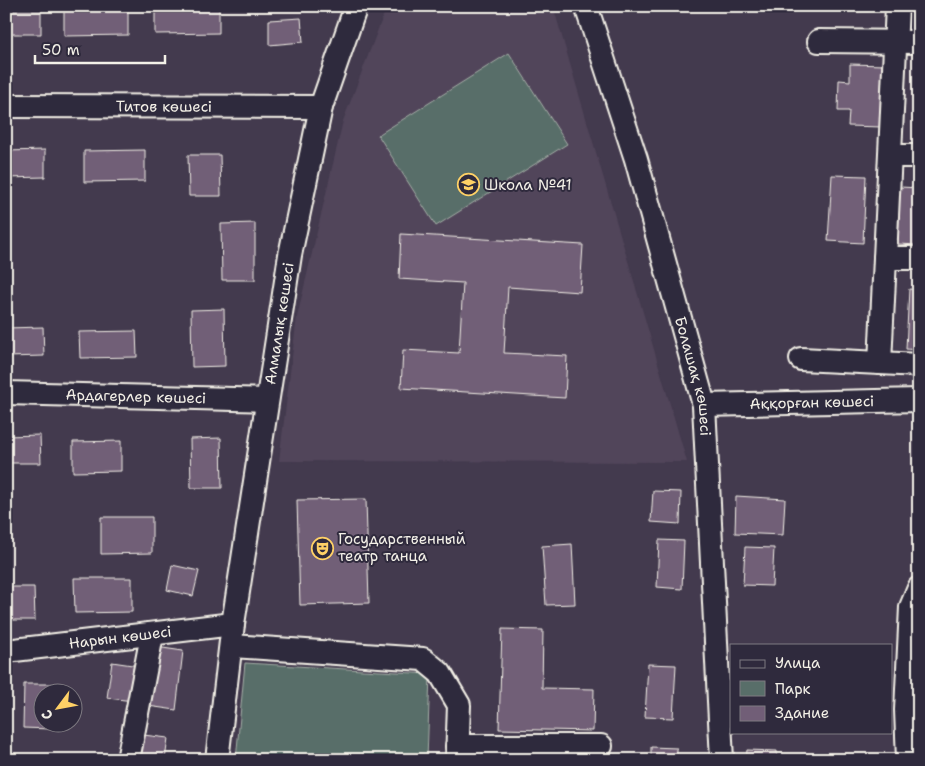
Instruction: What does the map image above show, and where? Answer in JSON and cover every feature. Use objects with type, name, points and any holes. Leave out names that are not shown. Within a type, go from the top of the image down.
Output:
[{"type":"street","name":"Алмалық көшесі","points":[[217,760],[232,646],[233,624],[290,255],[322,106],[356,6]]},
{"type":"street","name":"Болашақ көшесі","points":[[586,6],[636,160],[704,406],[722,760]]},
{"type":"street","points":[[880,363],[896,6]]},
{"type":"street","points":[[819,41],[919,42]]},
{"type":"street","name":"Титов көшесі","points":[[6,106],[322,106]]},
{"type":"street","points":[[890,156],[919,156]]},
{"type":"street","points":[[885,258],[919,258]]},
{"type":"street","points":[[801,359],[919,364]]},
{"type":"street","name":"Ардагерлер көшесі","points":[[6,393],[267,400]]},
{"type":"street","name":"Аққорған көшесі","points":[[704,406],[919,400]]},
{"type":"street","points":[[908,760],[906,710],[911,607],[919,588]]},
{"type":"street","name":"Нарын көшесі","points":[[6,651],[233,624]]},
{"type":"street","points":[[128,760],[152,635]]},
{"type":"street","points":[[232,646],[423,659],[440,673],[460,705],[457,753],[601,746]]},
{"type":"shaded area","name":"Школа №41","points":[[387,6],[553,6],[687,462],[279,461],[297,317],[343,121]]},
{"type":"green space","points":[[509,53],[567,144],[436,226],[378,135]]},
{"type":"green space","points":[[245,663],[430,674],[427,760],[236,760]]},
{"type":"building","points":[[847,6],[875,6],[875,11],[847,12]]},
{"type":"building","points":[[64,9],[128,9],[128,35],[64,36]]},
{"type":"building","points":[[219,9],[219,33],[155,34],[155,10]]},
{"type":"building","points":[[6,10],[41,10],[41,34],[6,34]]},
{"type":"building","points":[[301,18],[303,42],[269,45],[269,20]]},
{"type":"building","points":[[850,64],[884,65],[882,127],[848,126],[849,111],[838,111],[839,80],[850,81]]},
{"type":"building","points":[[45,150],[45,177],[6,178],[6,151]]},
{"type":"building","points":[[145,150],[145,181],[84,182],[84,151]]},
{"type":"building","points":[[188,155],[220,155],[221,196],[189,196]]},
{"type":"building","points":[[832,175],[866,176],[863,243],[828,241]]},
{"type":"building","points":[[900,187],[919,188],[919,245],[898,244]]},
{"type":"building","points":[[255,223],[255,280],[222,280],[221,224]]},
{"type":"building","points":[[401,234],[583,245],[580,292],[508,287],[504,353],[567,356],[565,398],[401,388],[403,350],[459,353],[463,283],[399,279]]},
{"type":"building","points":[[909,289],[919,290],[919,350],[906,349]]},
{"type":"building","points":[[224,309],[225,366],[192,367],[191,310]]},
{"type":"building","points":[[43,327],[44,356],[6,357],[6,328]]},
{"type":"building","points":[[136,331],[137,357],[80,358],[79,332]]},
{"type":"building","points":[[40,435],[41,463],[6,463],[6,436]]},
{"type":"building","points":[[221,438],[222,488],[191,488],[190,439]]},
{"type":"building","points":[[121,441],[121,471],[73,472],[73,442]]},
{"type":"building","points":[[653,491],[681,492],[680,524],[651,522]]},
{"type":"building","points":[[736,496],[785,499],[783,535],[735,533]]},
{"type":"building","points":[[366,499],[369,603],[300,605],[297,500]]},
{"type":"building","points":[[101,517],[152,517],[152,553],[101,554]]},
{"type":"building","points":[[659,540],[684,541],[682,589],[657,587]]},
{"type":"building","points":[[572,544],[575,604],[546,605],[542,546]]},
{"type":"building","points":[[745,547],[774,548],[772,586],[743,585]]},
{"type":"building","points":[[172,565],[199,571],[193,596],[167,590]]},
{"type":"building","points":[[74,578],[132,578],[132,612],[75,613]]},
{"type":"building","points":[[6,587],[34,587],[35,620],[6,620]]},
{"type":"building","points":[[502,629],[543,630],[542,688],[594,689],[593,731],[499,729]]},
{"type":"building","points":[[156,647],[183,651],[176,710],[148,706]]},
{"type":"building","points":[[112,662],[139,666],[134,701],[107,698]]},
{"type":"building","points":[[648,664],[676,665],[673,718],[645,717]]},
{"type":"building","points":[[24,684],[32,684],[32,728],[23,728]]},
{"type":"building","points":[[135,734],[168,738],[165,760],[131,760]]},
{"type":"building","points":[[651,747],[677,748],[677,760],[651,760]]},
{"type":"building","points":[[491,750],[540,752],[539,760],[491,760]]},
{"type":"building","points":[[747,750],[777,751],[777,760],[746,760]]},
{"type":"place","name":"Школа №41","points":[[468,185]]},
{"type":"place","name":"Государственный театр танца","points":[[322,548]]}]
